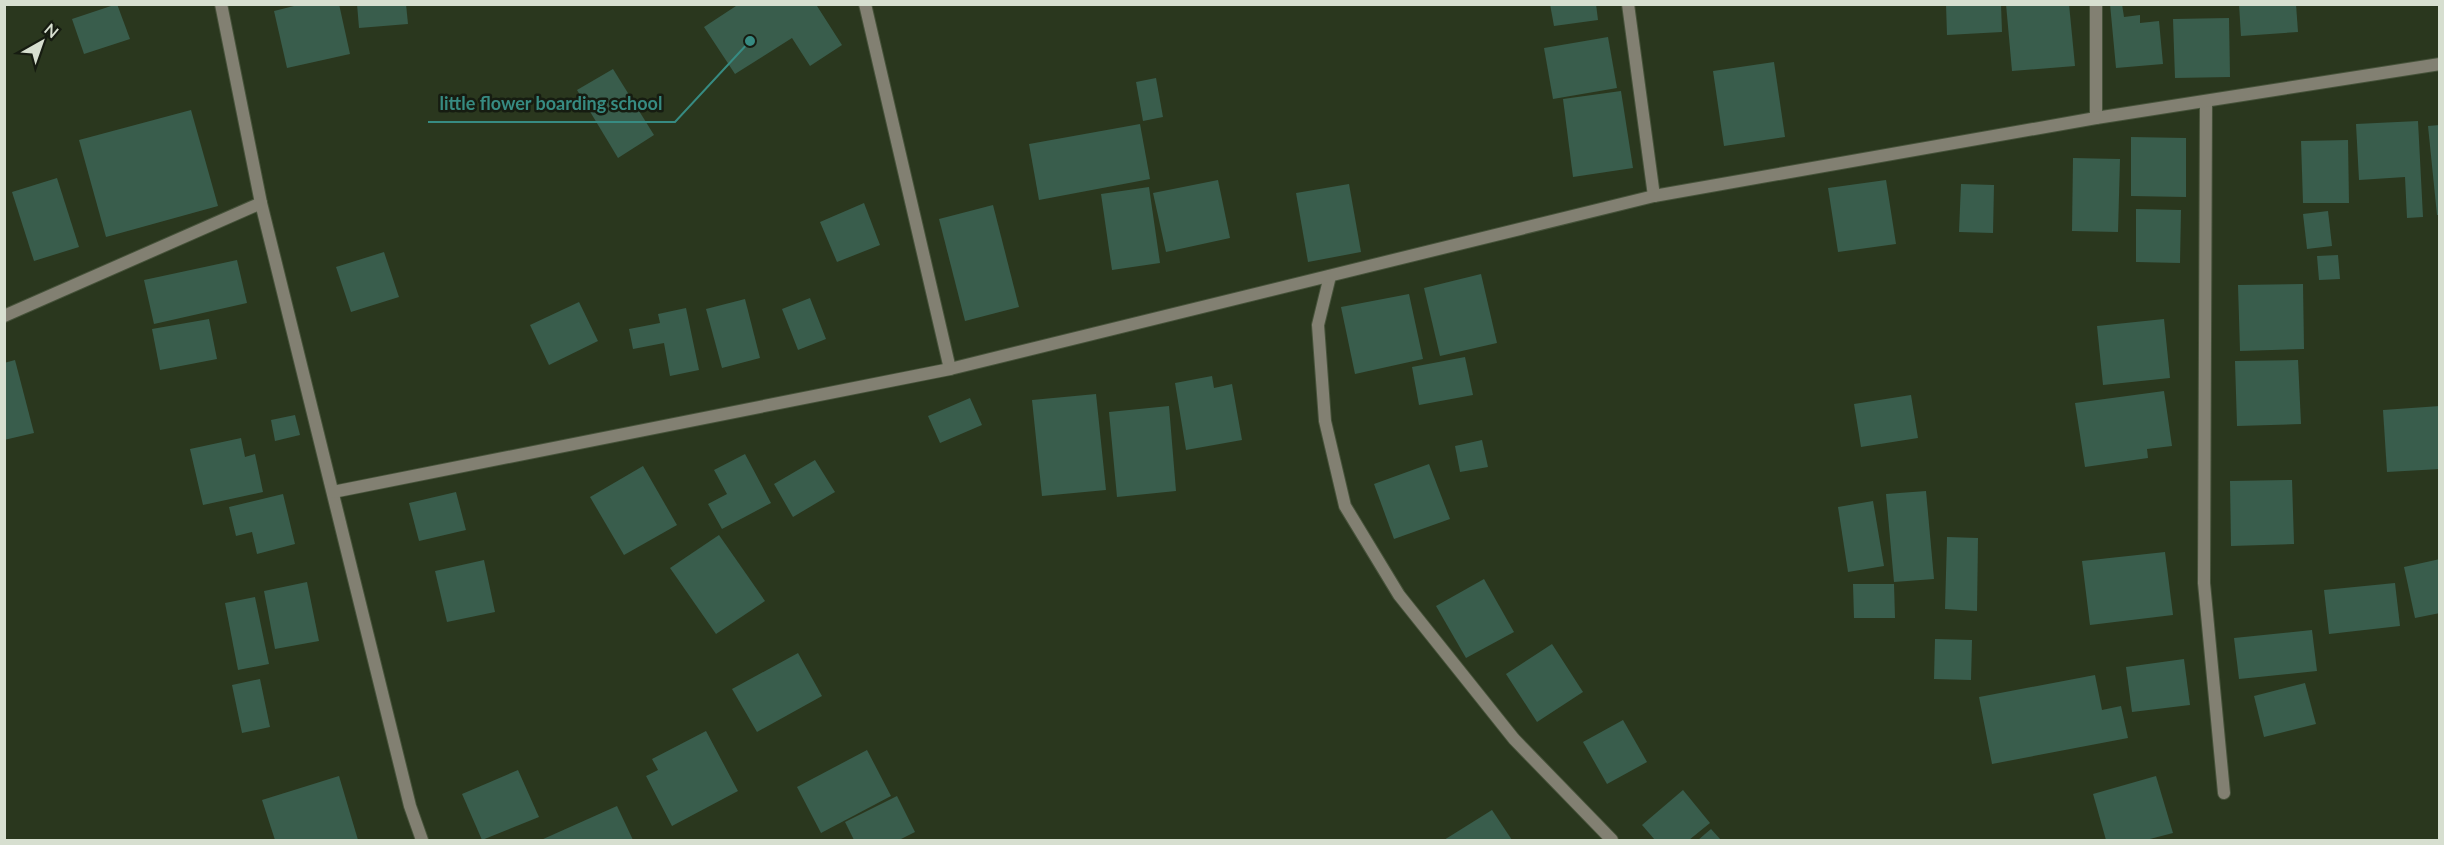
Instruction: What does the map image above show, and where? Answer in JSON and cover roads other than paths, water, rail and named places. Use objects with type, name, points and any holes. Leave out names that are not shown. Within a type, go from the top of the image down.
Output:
[{"type":"street","points":[[221,4],[261,203],[410,806],[422,840]]},
{"type":"street","points":[[865,4],[950,369]]},
{"type":"street","points":[[1628,4],[1654,196]]},
{"type":"street","points":[[2096,4],[2096,118]]},
{"type":"street","points":[[333,492],[950,369],[1654,196],[2096,118],[2439,64]]},
{"type":"street","points":[[2206,102],[2204,583],[2224,793]]},
{"type":"street","points":[[4,316],[261,203]]},
{"type":"street","points":[[1330,276],[1318,325],[1325,421],[1346,506],[1399,595],[1499,721],[1612,840]]},
{"type":"place","name":"little flower boarding school","points":[[750,41]]}]
